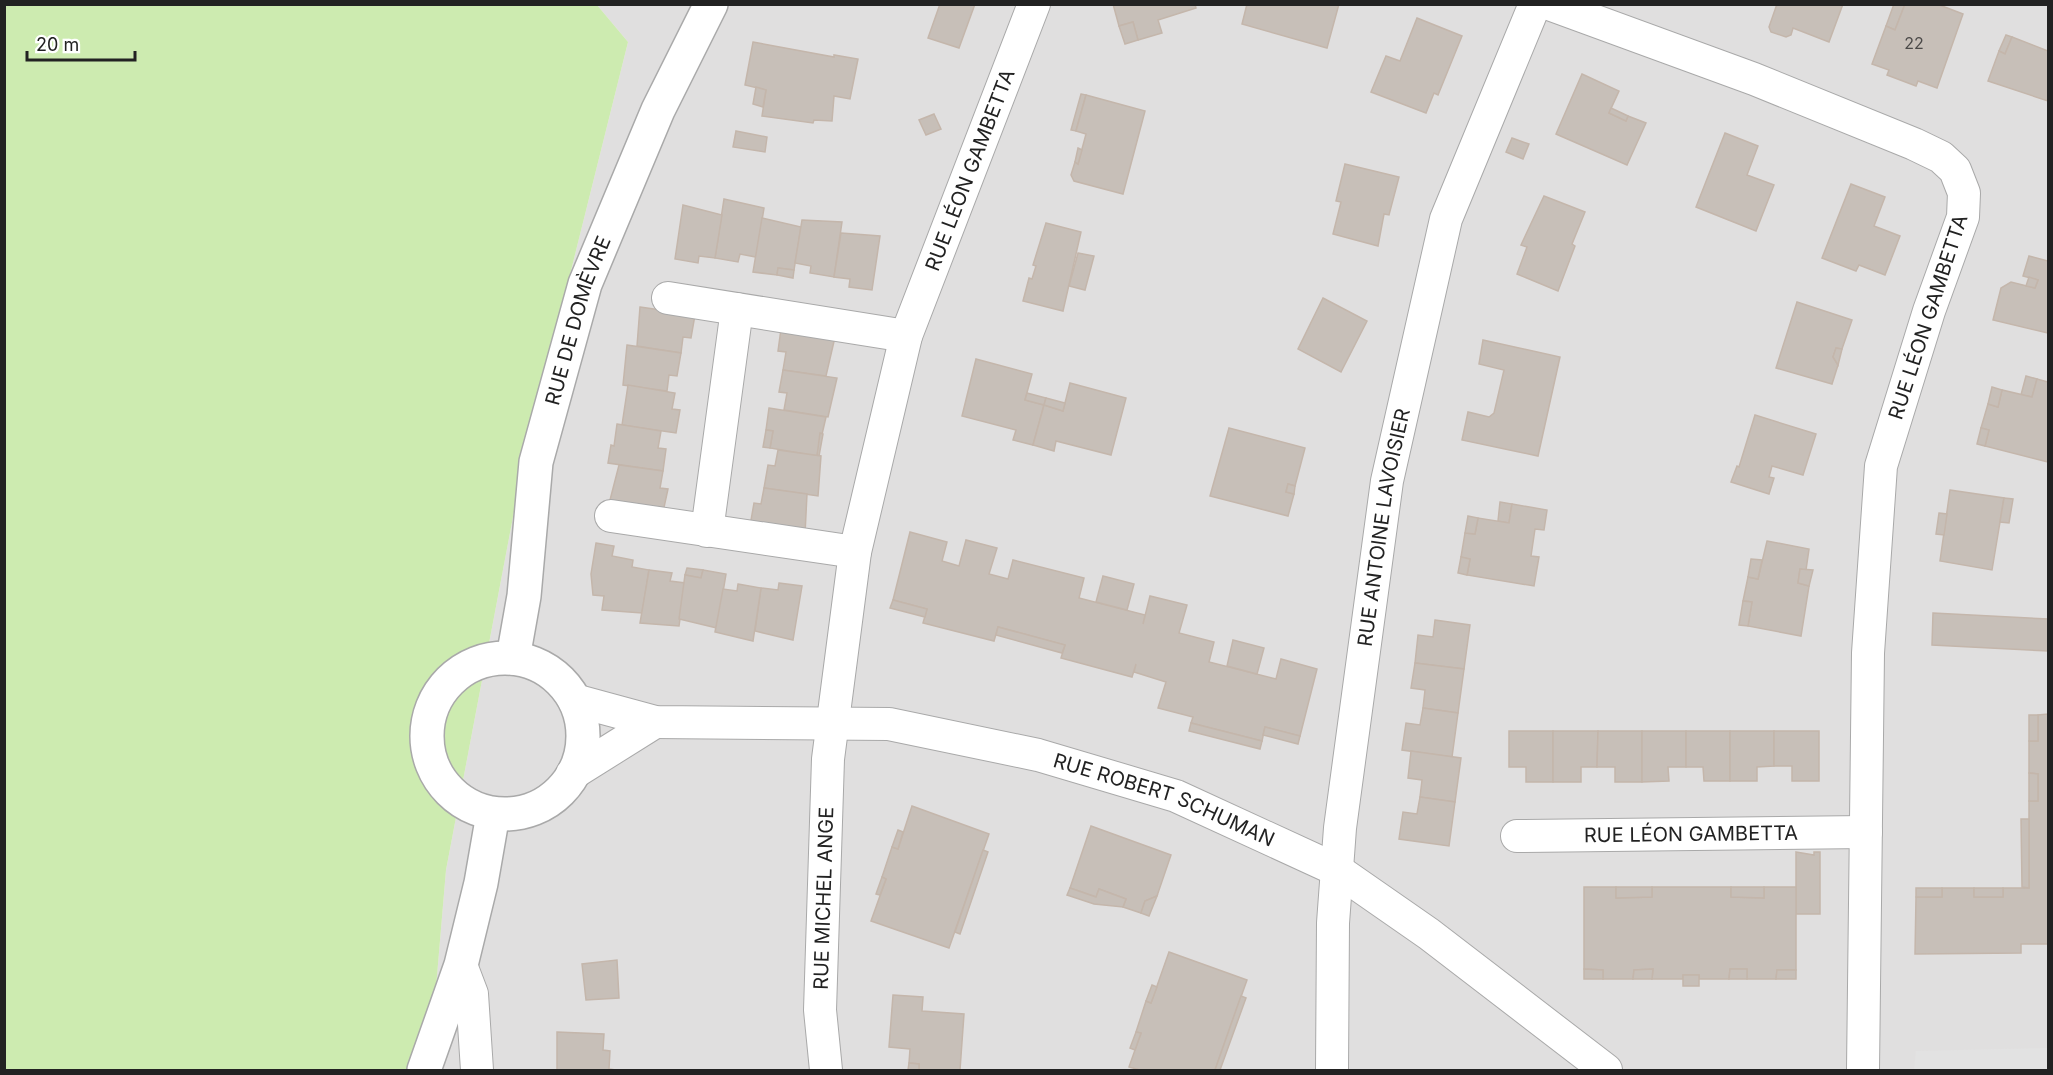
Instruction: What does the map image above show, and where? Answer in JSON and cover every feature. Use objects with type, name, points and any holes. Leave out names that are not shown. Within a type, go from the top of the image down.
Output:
[{"type":"street","name":"RUE DE DOMÈVRE","points":[[513,658],[524,596],[536,462],[585,285],[658,110],[711,4]]},
{"type":"street","name":"RUE LÉON GAMBETTA","points":[[832,724],[855,552],[906,336],[1034,4]]},
{"type":"street","name":"RUE ANTOINE LAVOISIER","points":[[1332,1071],[1334,923],[1340,828],[1388,482],[1446,219],[1535,4]]},
{"type":"street","name":"RUE LÉON GAMBETTA","points":[[1549,4],[1754,79],[1914,144],[1941,157],[1955,170],[1964,193],[1963,217],[1929,311],[1881,466],[1868,653],[1863,1071]]},
{"type":"street","points":[[668,298],[906,336]]},
{"type":"street","points":[[707,531],[737,309]]},
{"type":"street","points":[[611,516],[855,552]]},
{"type":"street","points":[[513,658],[537,665],[559,680],[574,700],[582,724],[582,749],[572,774],[560,792],[540,807],[517,814],[493,814],[468,806],[447,789],[433,766],[429,749],[430,714],[442,690],[462,671],[486,660],[513,658]]},
{"type":"street","name":"RUE ROBERT SCHUMAN","points":[[574,700],[655,722],[889,724],[1038,755],[1176,796],[1337,870],[1430,933],[1606,1071]]},
{"type":"street","points":[[572,774],[655,722]]},
{"type":"street","name":"RUE MICHEL ANGE","points":[[826,1071],[820,1010],[828,759],[832,724]]},
{"type":"street","points":[[424,1071],[461,965],[481,884],[493,814]]},
{"type":"street","name":"RUE LÉON GAMBETTA","points":[[1517,836],[1866,832]]},
{"type":"street","points":[[461,965],[472,994],[477,1071]]},
{"type":"shaded area","points":[[597,5],[2048,5],[2048,1070],[429,1070],[446,870],[524,459],[628,42]]},
{"type":"shaded area","points":[[2048,1048],[2048,1070],[1914,1070],[1916,1051]]},
{"type":"green space","points":[[5,5],[597,5],[628,42],[524,459],[446,870],[429,1070],[5,1070]]},
{"type":"building","points":[[940,4],[975,4],[959,48],[928,38]]},
{"type":"building","points":[[1113,4],[1195,4],[1196,8],[1158,20],[1162,33],[1138,40],[1133,22],[1119,26]]},
{"type":"building","points":[[1247,4],[1339,4],[1327,48],[1242,24]]},
{"type":"building","points":[[1777,4],[1843,4],[1829,42],[1793,28],[1791,35],[1786,37],[1771,32],[1769,27]]},
{"type":"building","points":[[1894,4],[1905,4],[1895,30],[1886,26]]},
{"type":"building","points":[[1905,4],[1937,4],[1963,14],[1937,88],[1918,81],[1916,86],[1887,75],[1889,70],[1872,64],[1886,26],[1895,30]]},
{"type":"building","points":[[1417,18],[1462,36],[1438,95],[1434,93],[1426,113],[1371,92],[1386,56],[1400,61]]},
{"type":"building","points":[[1133,22],[1138,40],[1125,44],[1119,26]]},
{"type":"building","points":[[2006,35],[2012,37],[2005,54],[1999,51]]},
{"type":"building","points":[[2012,37],[2048,51],[2048,101],[1988,81],[1999,51],[2005,54]]},
{"type":"building","points":[[753,42],[834,57],[834,55],[858,59],[850,99],[834,96],[832,121],[814,120],[813,123],[762,116],[766,90],[745,85]]},
{"type":"building","points":[[1582,74],[1619,91],[1609,113],[1626,121],[1628,116],[1646,123],[1627,165],[1556,134]]},
{"type":"building","points":[[756,87],[766,90],[763,107],[753,104]]},
{"type":"building","points":[[1081,94],[1086,95],[1076,131],[1071,130]]},
{"type":"building","points":[[1086,95],[1145,111],[1123,194],[1074,181],[1071,175],[1075,162],[1078,164],[1086,134],[1076,131]]},
{"type":"building","points":[[1611,108],[1628,116],[1626,121],[1609,113]]},
{"type":"building","points":[[934,114],[941,129],[926,135],[919,120]]},
{"type":"building","points":[[736,131],[767,137],[765,152],[733,147]]},
{"type":"building","points":[[1725,133],[1758,146],[1747,175],[1774,185],[1756,231],[1696,207]]},
{"type":"building","points":[[1512,138],[1529,144],[1523,159],[1506,152]]},
{"type":"building","points":[[1078,148],[1082,150],[1078,164],[1075,162]]},
{"type":"building","points":[[1345,164],[1399,177],[1389,215],[1384,214],[1378,246],[1333,234],[1341,202],[1336,201]]},
{"type":"building","points":[[1851,184],[1885,197],[1874,226],[1900,236],[1885,275],[1859,265],[1856,271],[1822,258]]},
{"type":"building","points":[[1544,196],[1585,212],[1572,244],[1575,246],[1558,291],[1517,274],[1527,247],[1521,245]]},
{"type":"building","points":[[724,199],[764,208],[756,257],[740,254],[738,262],[715,258]]},
{"type":"building","points":[[683,205],[722,215],[715,258],[699,256],[698,263],[675,259]]},
{"type":"building","points":[[762,218],[801,227],[794,270],[778,268],[777,275],[753,272]]},
{"type":"building","points":[[802,220],[842,222],[834,277],[810,273],[811,266],[795,263]]},
{"type":"building","points":[[1046,223],[1081,232],[1063,311],[1023,301],[1029,278],[1032,279],[1036,266],[1033,265]]},
{"type":"building","points":[[841,233],[880,236],[872,290],[849,287],[850,279],[834,277]]},
{"type":"building","points":[[1078,253],[1094,256],[1085,290],[1069,286]]},
{"type":"building","points":[[2029,256],[2048,261],[2048,333],[1993,320],[2001,288],[2011,282],[2035,288],[2038,280],[2023,276]]},
{"type":"building","points":[[778,268],[794,270],[793,278],[777,275]]},
{"type":"building","points":[[2029,277],[2038,280],[2035,288],[2026,286]]},
{"type":"building","points":[[1323,298],[1367,321],[1341,372],[1298,349]]},
{"type":"building","points":[[1797,302],[1852,320],[1842,349],[1836,348],[1833,357],[1838,365],[1832,384],[1776,368]]},
{"type":"building","points":[[640,307],[695,315],[691,338],[683,337],[681,353],[637,346]]},
{"type":"building","points":[[781,329],[835,337],[826,376],[783,370],[786,352],[778,351]]},
{"type":"building","points":[[1483,340],[1560,357],[1538,456],[1462,440],[1468,412],[1489,417],[1494,413],[1504,370],[1479,364]]},
{"type":"building","points":[[627,345],[681,353],[677,376],[669,375],[667,391],[623,385]]},
{"type":"building","points":[[1836,348],[1842,349],[1838,365],[1833,357]]},
{"type":"building","points":[[976,359],[1032,374],[1025,400],[1044,405],[1033,445],[1013,440],[1016,430],[962,416]]},
{"type":"building","points":[[783,370],[837,378],[828,417],[784,410],[787,393],[779,392]]},
{"type":"building","points":[[2026,376],[2037,379],[2032,397],[2021,395]]},
{"type":"building","points":[[2037,379],[2048,382],[2048,462],[1985,446],[1989,430],[1981,428],[1988,404],[1998,407],[2002,390],[2032,397]]},
{"type":"building","points":[[1070,383],[1126,398],[1111,455],[1056,441],[1054,451],[1033,445],[1044,405],[1063,411]]},
{"type":"building","points":[[628,385],[675,393],[672,409],[680,410],[676,433],[622,425]]},
{"type":"building","points":[[1992,387],[2002,390],[1998,407],[1988,404]]},
{"type":"building","points":[[1027,393],[1046,398],[1044,405],[1025,400]]},
{"type":"building","points":[[1046,398],[1065,403],[1063,411],[1044,405]]},
{"type":"building","points":[[769,408],[826,417],[817,456],[770,448],[773,431],[766,430]]},
{"type":"building","points":[[1755,415],[1816,434],[1803,475],[1772,466],[1769,477],[1774,478],[1769,494],[1731,482],[1737,466],[1739,467]]},
{"type":"building","points":[[617,424],[661,431],[658,448],[666,449],[663,471],[608,463],[611,445],[614,446]]},
{"type":"building","points":[[1229,428],[1305,448],[1295,486],[1288,484],[1286,492],[1294,494],[1288,516],[1210,496]]},
{"type":"building","points":[[1981,428],[1989,430],[1985,446],[1977,444]]},
{"type":"building","points":[[766,430],[773,431],[770,448],[763,447]]},
{"type":"building","points":[[820,433],[823,434],[819,456],[817,456]]},
{"type":"building","points":[[778,450],[821,456],[818,496],[764,488],[768,465],[775,466]]},
{"type":"building","points":[[619,465],[663,471],[660,488],[668,489],[663,512],[609,504]]},
{"type":"building","points":[[1288,484],[1295,486],[1294,494],[1286,492]]},
{"type":"building","points":[[764,488],[807,494],[805,534],[750,526],[754,503],[761,504]]},
{"type":"building","points":[[1950,490],[2004,498],[1992,570],[1940,561]]},
{"type":"building","points":[[2004,498],[2013,499],[2009,523],[2000,522]]},
{"type":"building","points":[[1500,502],[1512,504],[1509,523],[1498,521]]},
{"type":"building","points":[[1512,504],[1547,510],[1544,530],[1535,529],[1531,556],[1539,557],[1534,586],[1467,575],[1470,559],[1461,557],[1465,533],[1475,534],[1478,518],[1509,523]]},
{"type":"building","points":[[1939,513],[1947,514],[1944,535],[1936,534]]},
{"type":"building","points":[[1468,516],[1478,518],[1475,534],[1465,533]]},
{"type":"building","points":[[910,532],[947,542],[942,561],[959,566],[966,540],[997,548],[989,574],[1008,579],[1013,560],[1084,578],[1079,598],[1145,615],[1143,624],[1150,596],[1187,605],[1179,633],[1214,642],[1209,662],[1276,679],[1281,659],[1317,669],[1300,736],[1265,727],[1262,741],[1191,723],[1193,717],[1158,708],[1166,682],[1134,672],[1136,664],[1132,677],[1061,658],[1065,645],[998,627],[994,641],[923,623],[927,609],[893,600]]},
{"type":"building","points":[[1767,541],[1809,549],[1806,570],[1800,569],[1798,583],[1809,586],[1801,636],[1748,626],[1752,602],[1743,601],[1748,577],[1758,579]]},
{"type":"building","points":[[596,543],[614,546],[612,556],[633,560],[632,567],[649,570],[642,613],[602,610],[604,596],[593,595],[591,574]]},
{"type":"building","points":[[1461,557],[1470,559],[1467,575],[1458,573]]},
{"type":"building","points":[[1751,559],[1762,560],[1758,579],[1748,577]]},
{"type":"building","points":[[687,568],[703,570],[701,578],[685,575]]},
{"type":"building","points":[[1800,569],[1813,570],[1809,586],[1798,583]]},
{"type":"building","points":[[649,570],[672,573],[670,581],[685,583],[679,626],[640,623]]},
{"type":"building","points":[[703,570],[726,574],[717,628],[679,619],[685,575],[701,578]]},
{"type":"building","points":[[1103,576],[1134,584],[1127,610],[1096,602]]},
{"type":"building","points":[[779,583],[802,586],[793,640],[755,631],[761,588],[778,590]]},
{"type":"building","points":[[738,584],[761,588],[753,641],[715,632],[723,589],[737,591]]},
{"type":"building","points":[[893,600],[927,609],[925,617],[890,608]]},
{"type":"building","points":[[1743,601],[1752,602],[1748,626],[1739,625]]},
{"type":"building","points":[[1933,613],[2048,619],[2048,651],[1932,645]]},
{"type":"building","points":[[1435,620],[1470,625],[1464,669],[1415,663],[1418,635],[1433,637]]},
{"type":"building","points":[[998,627],[1065,645],[1062,653],[996,635]]},
{"type":"building","points":[[1233,640],[1264,648],[1257,674],[1227,666]]},
{"type":"building","points":[[1415,663],[1464,669],[1458,713],[1423,708],[1425,690],[1411,688]]},
{"type":"building","points":[[1423,708],[1458,713],[1452,757],[1402,750],[1406,723],[1420,725]]},
{"type":"building","points":[[2048,714],[2048,944],[2021,944],[2021,953],[1915,954],[1916,897],[1942,897],[1942,888],[1974,888],[1974,897],[2003,897],[2003,888],[2029,888],[2029,801],[2038,801],[2038,774],[2029,773],[2029,741],[2038,741],[2038,715]]},
{"type":"building","points":[[2029,715],[2038,715],[2038,741],[2029,741]]},
{"type":"building","points":[[1191,723],[1262,741],[1260,749],[1189,731]]},
{"type":"building","points":[[1265,727],[1300,736],[1298,744],[1263,735]]},
{"type":"building","points":[[1509,731],[1553,731],[1553,782],[1526,782],[1526,767],[1509,767]]},
{"type":"building","points":[[1553,731],[1598,731],[1597,767],[1581,767],[1581,782],[1553,782]]},
{"type":"building","points":[[1598,731],[1642,731],[1642,782],[1615,782],[1615,767],[1597,767]]},
{"type":"building","points":[[1642,731],[1686,731],[1686,767],[1668,767],[1669,781],[1642,782]]},
{"type":"building","points":[[1686,731],[1730,731],[1730,781],[1704,781],[1703,767],[1686,767]]},
{"type":"building","points":[[1730,731],[1774,731],[1774,766],[1757,767],[1757,781],[1730,781]]},
{"type":"building","points":[[1774,731],[1819,731],[1819,781],[1792,781],[1792,766],[1774,766]]},
{"type":"building","points":[[1411,751],[1461,758],[1455,802],[1420,797],[1422,780],[1408,778]]},
{"type":"building","points":[[2029,773],[2038,774],[2038,801],[2029,801]]},
{"type":"building","points":[[1420,797],[1455,802],[1449,846],[1399,839],[1403,812],[1417,814]]},
{"type":"building","points":[[912,806],[989,834],[949,948],[871,921],[886,879],[882,877],[892,847],[898,849]]},
{"type":"building","points":[[2021,819],[2029,819],[2029,888],[2022,887]]},
{"type":"building","points":[[1091,826],[1171,855],[1157,896],[1145,901],[1141,913],[1123,907],[1126,899],[1099,889],[1096,897],[1070,888]]},
{"type":"building","points":[[898,830],[903,832],[898,849],[892,847]]},
{"type":"building","points":[[983,850],[988,852],[960,934],[955,932]]},
{"type":"building","points":[[1796,852],[1814,855],[1814,852],[1820,852],[1820,914],[1796,914]]},
{"type":"building","points":[[882,877],[886,879],[880,895],[876,894]]},
{"type":"building","points":[[1584,887],[1616,887],[1616,898],[1652,897],[1652,887],[1731,887],[1731,897],[1764,898],[1764,887],[1796,887],[1796,970],[1777,970],[1776,979],[1747,979],[1747,969],[1730,969],[1729,979],[1699,979],[1699,975],[1683,975],[1683,979],[1652,979],[1653,969],[1634,970],[1633,979],[1603,979],[1603,970],[1584,969]]},
{"type":"building","points":[[1616,887],[1652,887],[1652,897],[1616,898]]},
{"type":"building","points":[[1731,887],[1764,887],[1764,898],[1731,897]]},
{"type":"building","points":[[1070,888],[1096,897],[1099,889],[1126,899],[1123,907],[1094,904],[1067,895]]},
{"type":"building","points":[[1916,888],[1942,888],[1942,897],[1916,897]]},
{"type":"building","points":[[1974,888],[2003,888],[2003,897],[1974,897]]},
{"type":"building","points":[[1157,896],[1149,916],[1141,913],[1145,901]]},
{"type":"building","points":[[1169,952],[1247,980],[1215,1070],[1140,1070],[1129,1067],[1141,1033],[1136,1032],[1146,1001],[1151,1003]]},
{"type":"building","points":[[617,960],[619,998],[586,1000],[582,964]]},
{"type":"building","points":[[1584,969],[1603,970],[1603,979],[1584,979]]},
{"type":"building","points":[[1653,969],[1652,979],[1633,979],[1634,970]]},
{"type":"building","points":[[1730,969],[1747,969],[1747,979],[1729,979]]},
{"type":"building","points":[[1777,970],[1796,970],[1796,979],[1776,979]]},
{"type":"building","points":[[1683,975],[1699,975],[1699,986],[1683,986]]},
{"type":"building","points":[[1152,985],[1157,987],[1151,1003],[1146,1001]]},
{"type":"building","points":[[893,995],[923,997],[922,1011],[964,1014],[960,1070],[919,1070],[919,1064],[909,1063],[910,1049],[889,1047]]},
{"type":"building","points":[[1241,996],[1246,998],[1220,1070],[1215,1070]]},
{"type":"building","points":[[557,1032],[604,1034],[603,1050],[610,1051],[609,1069],[616,1070],[557,1070]]},
{"type":"building","points":[[1136,1032],[1141,1033],[1135,1050],[1130,1048]]},
{"type":"building","points":[[909,1063],[919,1064],[919,1070],[908,1070]]}]
